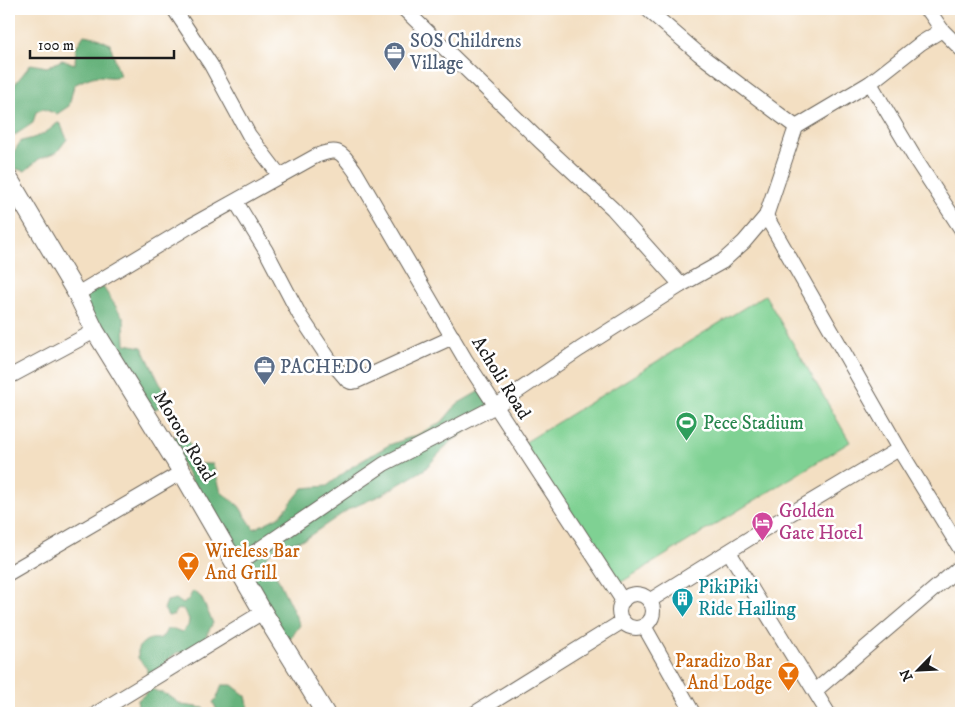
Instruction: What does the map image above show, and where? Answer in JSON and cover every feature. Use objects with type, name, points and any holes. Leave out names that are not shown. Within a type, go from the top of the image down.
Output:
[{"type":"main road","name":"Moroto Road","points":[[9,179],[77,294],[96,331],[325,713]]},
{"type":"street","points":[[174,9],[211,65],[249,135],[280,176]]},
{"type":"street","points":[[404,9],[613,209],[681,285]]},
{"type":"street","points":[[647,9],[699,54],[796,127]]},
{"type":"street","points":[[926,9],[942,30],[961,49]]},
{"type":"street","points":[[236,565],[384,464],[496,406],[580,348],[681,285],[722,262],[744,242],[766,216],[796,127],[870,83],[921,43],[942,30]]},
{"type":"street","points":[[870,83],[916,160],[961,229]]},
{"type":"street","name":"Acholi Road","points":[[77,294],[192,225],[316,156],[331,151],[339,152],[355,171],[465,359],[623,601]]},
{"type":"street","points":[[236,202],[266,251],[299,314],[329,359],[350,382],[357,381],[453,337]]},
{"type":"street","points":[[766,216],[900,449],[961,550]]},
{"type":"street","points":[[9,377],[96,331]]},
{"type":"street","points":[[649,601],[758,533],[900,449]]},
{"type":"street","points":[[9,573],[182,472]]},
{"type":"street","points":[[729,552],[828,713]]},
{"type":"street","points":[[815,691],[961,566]]},
{"type":"street","points":[[634,594],[642,596],[649,601],[653,610],[648,623],[644,626],[633,628],[623,621],[620,613],[623,601],[634,594]]},
{"type":"street","points":[[97,713],[263,612]]},
{"type":"street","points":[[475,713],[623,621]]},
{"type":"street","points":[[644,626],[693,713]]},
{"type":"green space","points":[[84,35],[95,37],[110,44],[120,76],[97,76],[80,82],[74,85],[69,106],[57,114],[43,109],[36,112],[33,123],[15,135],[9,131],[9,86],[15,84],[31,64],[47,67],[62,60],[75,64],[76,47]]},
{"type":"green space","points":[[58,122],[67,139],[57,152],[39,159],[25,171],[16,169],[12,160],[15,150],[21,141],[41,135]]},
{"type":"green space","points":[[103,287],[124,319],[125,344],[142,347],[167,398],[158,408],[146,412],[81,296]]},
{"type":"green space","name":"Pece Stadium","points":[[765,295],[850,442],[610,589],[524,443]]},
{"type":"green space","points":[[483,389],[496,411],[449,443],[425,469],[381,495],[349,509],[305,539],[278,546],[267,556],[300,625],[291,638],[279,641],[246,578],[242,554],[232,551],[172,447],[175,436],[187,438],[198,464],[213,464],[221,492],[239,506],[254,529],[280,516],[303,488],[327,486],[353,466],[389,445],[417,435],[442,422],[457,404]]},
{"type":"green space","points":[[193,591],[201,597],[213,623],[205,642],[186,654],[178,652],[167,660],[164,667],[147,675],[147,669],[138,658],[138,648],[147,640],[159,639],[167,629],[182,632],[188,626],[189,619],[183,609],[176,610],[174,615],[168,616],[164,609],[167,601],[176,599],[183,604],[188,600]]},
{"type":"green space","points":[[222,685],[232,685],[246,696],[249,709],[253,713],[241,713],[235,708],[225,713],[218,713],[213,702],[217,698]]},
{"type":"green space","points":[[151,689],[168,695],[182,705],[204,708],[208,713],[164,713],[153,709],[139,711],[137,701]]},
{"type":"place","name":"SOS Childrens Village","points":[[394,71]]},
{"type":"place","name":"PACHEDO","points":[[264,386]]},
{"type":"place","name":"Pece Stadium","points":[[687,442]]},
{"type":"place","name":"Golden Gate Hotel","points":[[763,541]]},
{"type":"place","name":"Wireless Bar And Grill","points":[[189,581]]},
{"type":"place","name":"PikiPiki Ride Hailing","points":[[682,617]]},
{"type":"place","name":"Paradizo Bar And Lodge","points":[[788,691]]}]
